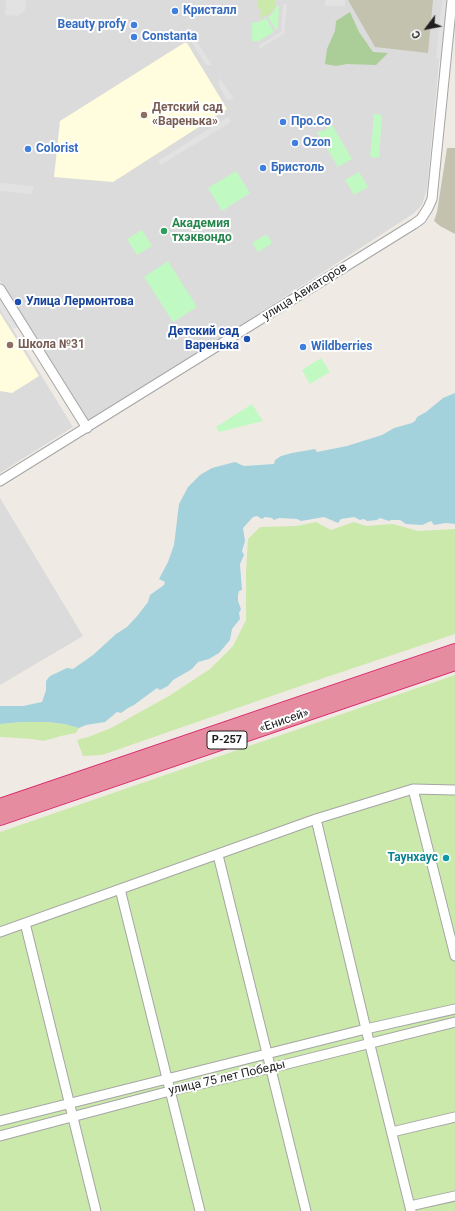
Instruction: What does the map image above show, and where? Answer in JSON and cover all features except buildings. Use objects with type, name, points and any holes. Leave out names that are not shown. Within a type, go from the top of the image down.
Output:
[{"type":"highway","name":"«Енисей»","points":[[0,806],[455,651]]},
{"type":"highway","name":"«Енисей»","points":[[0,818],[455,662]]},
{"type":"street","name":"улица Авиаторов","points":[[0,482],[421,219],[432,199],[452,0]]},
{"type":"street","points":[[0,288],[87,428]]},
{"type":"street","points":[[414,789],[455,956]]},
{"type":"street","points":[[0,932],[316,819],[414,789],[455,790]]},
{"type":"street","points":[[316,819],[366,1029],[411,1208],[455,1196]]},
{"type":"street","points":[[218,855],[306,1211]]},
{"type":"street","points":[[120,889],[200,1211]]},
{"type":"street","points":[[24,923],[96,1211]]},
{"type":"street","name":"улица 75 лет Победы","points":[[0,1121],[366,1029],[455,1009]]},
{"type":"street","name":"улица 75 лет Победы","points":[[0,1136],[170,1091],[271,1068],[455,1022]]},
{"type":"street","points":[[392,1132],[455,1117]]},
{"type":"shaded area","points":[[0,0],[445,0],[427,188],[422,205],[413,214],[88,424],[0,281]]},
{"type":"shaded area","points":[[6,0],[26,0],[25,11],[18,16],[5,15]]},
{"type":"shaded area","points":[[325,0],[345,0],[345,6],[325,6]]},
{"type":"shaded area","points":[[348,0],[433,0],[428,53],[375,47]]},
{"type":"shaded area","points":[[442,0],[447,0],[441,61],[436,58]]},
{"type":"shaded area","points":[[283,4],[287,4],[284,34],[259,49],[259,45],[281,32]]},
{"type":"shaded area","points":[[192,34],[212,65],[206,65],[190,40]]},
{"type":"shaded area","name":"Детский сад «Варенька»","points":[[184,43],[187,43],[227,109],[113,182],[54,177],[60,121]]},
{"type":"shaded area","points":[[220,78],[234,99],[227,100],[218,84]]},
{"type":"shaded area","points":[[228,117],[231,122],[161,165],[158,161]]},
{"type":"shaded area","points":[[447,148],[455,148],[455,234],[434,221],[437,212]]},
{"type":"shaded area","points":[[0,183],[34,186],[31,194],[0,191]]},
{"type":"shaded area","points":[[0,297],[20,328],[13,328],[0,307]]},
{"type":"shaded area","points":[[0,308],[73,427],[0,473]]},
{"type":"shaded area","name":"Школа №31","points":[[0,313],[39,376],[12,393],[0,391]]},
{"type":"shaded area","points":[[0,498],[83,636],[0,685]]},
{"type":"green space","points":[[258,0],[275,0],[276,6],[270,14],[260,18],[261,9],[257,8]]},
{"type":"green space","points":[[277,6],[279,6],[278,27],[276,30],[268,17]]},
{"type":"green space","points":[[350,12],[359,32],[373,52],[388,53],[376,65],[347,64],[336,66],[325,64],[327,49],[335,31],[336,21]]},
{"type":"green space","points":[[266,18],[274,32],[259,41],[252,41],[252,22],[256,23]]},
{"type":"green space","points":[[374,114],[382,115],[379,158],[370,157]]},
{"type":"green space","points":[[329,125],[332,125],[352,159],[338,167],[317,132],[326,130]]},
{"type":"green space","points":[[236,171],[250,193],[222,211],[208,188]]},
{"type":"green space","points":[[359,172],[368,187],[354,195],[345,180]]},
{"type":"green space","points":[[142,230],[152,246],[137,255],[127,239]]},
{"type":"green space","points":[[265,235],[268,236],[271,244],[258,252],[252,243]]},
{"type":"green space","points":[[168,261],[197,307],[173,322],[144,277]]},
{"type":"green space","points":[[321,358],[330,372],[310,384],[302,370]]},
{"type":"green space","points":[[252,404],[263,421],[219,432],[216,427]]},
{"type":"green space","points":[[316,522],[331,530],[354,522],[366,526],[393,524],[418,531],[455,529],[455,634],[102,755],[83,756],[77,740],[111,728],[169,696],[210,669],[233,646],[246,620],[248,539],[260,527],[296,526]]},
{"type":"green space","points":[[455,675],[455,1211],[0,1211],[0,832]]},
{"type":"green space","points":[[48,722],[79,728],[76,733],[44,741],[0,737],[0,724]]},
{"type":"water","points":[[455,393],[455,524],[446,523],[434,525],[431,521],[422,525],[406,524],[400,520],[389,521],[380,518],[377,520],[367,521],[354,517],[341,519],[338,523],[324,517],[301,521],[297,519],[279,518],[274,520],[272,518],[265,517],[262,519],[257,516],[253,517],[243,528],[245,541],[242,551],[244,555],[240,564],[242,590],[239,591],[238,595],[238,601],[241,609],[239,613],[240,619],[232,629],[230,640],[219,653],[209,659],[198,662],[192,669],[173,680],[168,686],[160,690],[157,688],[121,713],[117,712],[105,722],[86,725],[79,728],[48,722],[0,724],[0,706],[23,706],[42,702],[46,690],[46,681],[50,676],[67,668],[73,669],[93,655],[116,634],[127,627],[148,602],[150,595],[164,585],[165,582],[159,579],[168,562],[174,545],[179,504],[188,487],[200,475],[212,468],[235,462],[244,466],[274,464],[275,460],[281,456],[292,453],[315,449],[317,452],[347,446],[382,435],[394,428],[412,423],[417,417],[426,412],[443,398]]},
{"type":"place","name":"Кристалл","points":[[175,11]]},
{"type":"place","name":"Beauty profy","points":[[134,25]]},
{"type":"place","name":"Constanta","points":[[134,37]]},
{"type":"place","name":"Детский сад «Варенька»","points":[[144,115]]},
{"type":"place","name":"Про.Со","points":[[283,122]]},
{"type":"place","name":"Ozon","points":[[295,143]]},
{"type":"place","name":"Сolorist","points":[[28,149]]},
{"type":"place","name":"Бристоль","points":[[263,168]]},
{"type":"place","name":"Академия тхэквондо","points":[[164,231]]},
{"type":"place","name":"Улица Лермонтова","points":[[18,302]]},
{"type":"place","name":"Детский сад Варенька","points":[[247,339]]},
{"type":"place","name":"Школа №31","points":[[10,345]]},
{"type":"place","name":"Wildberries","points":[[303,347]]},
{"type":"place","name":"Таунхаус","points":[[446,858]]}]
